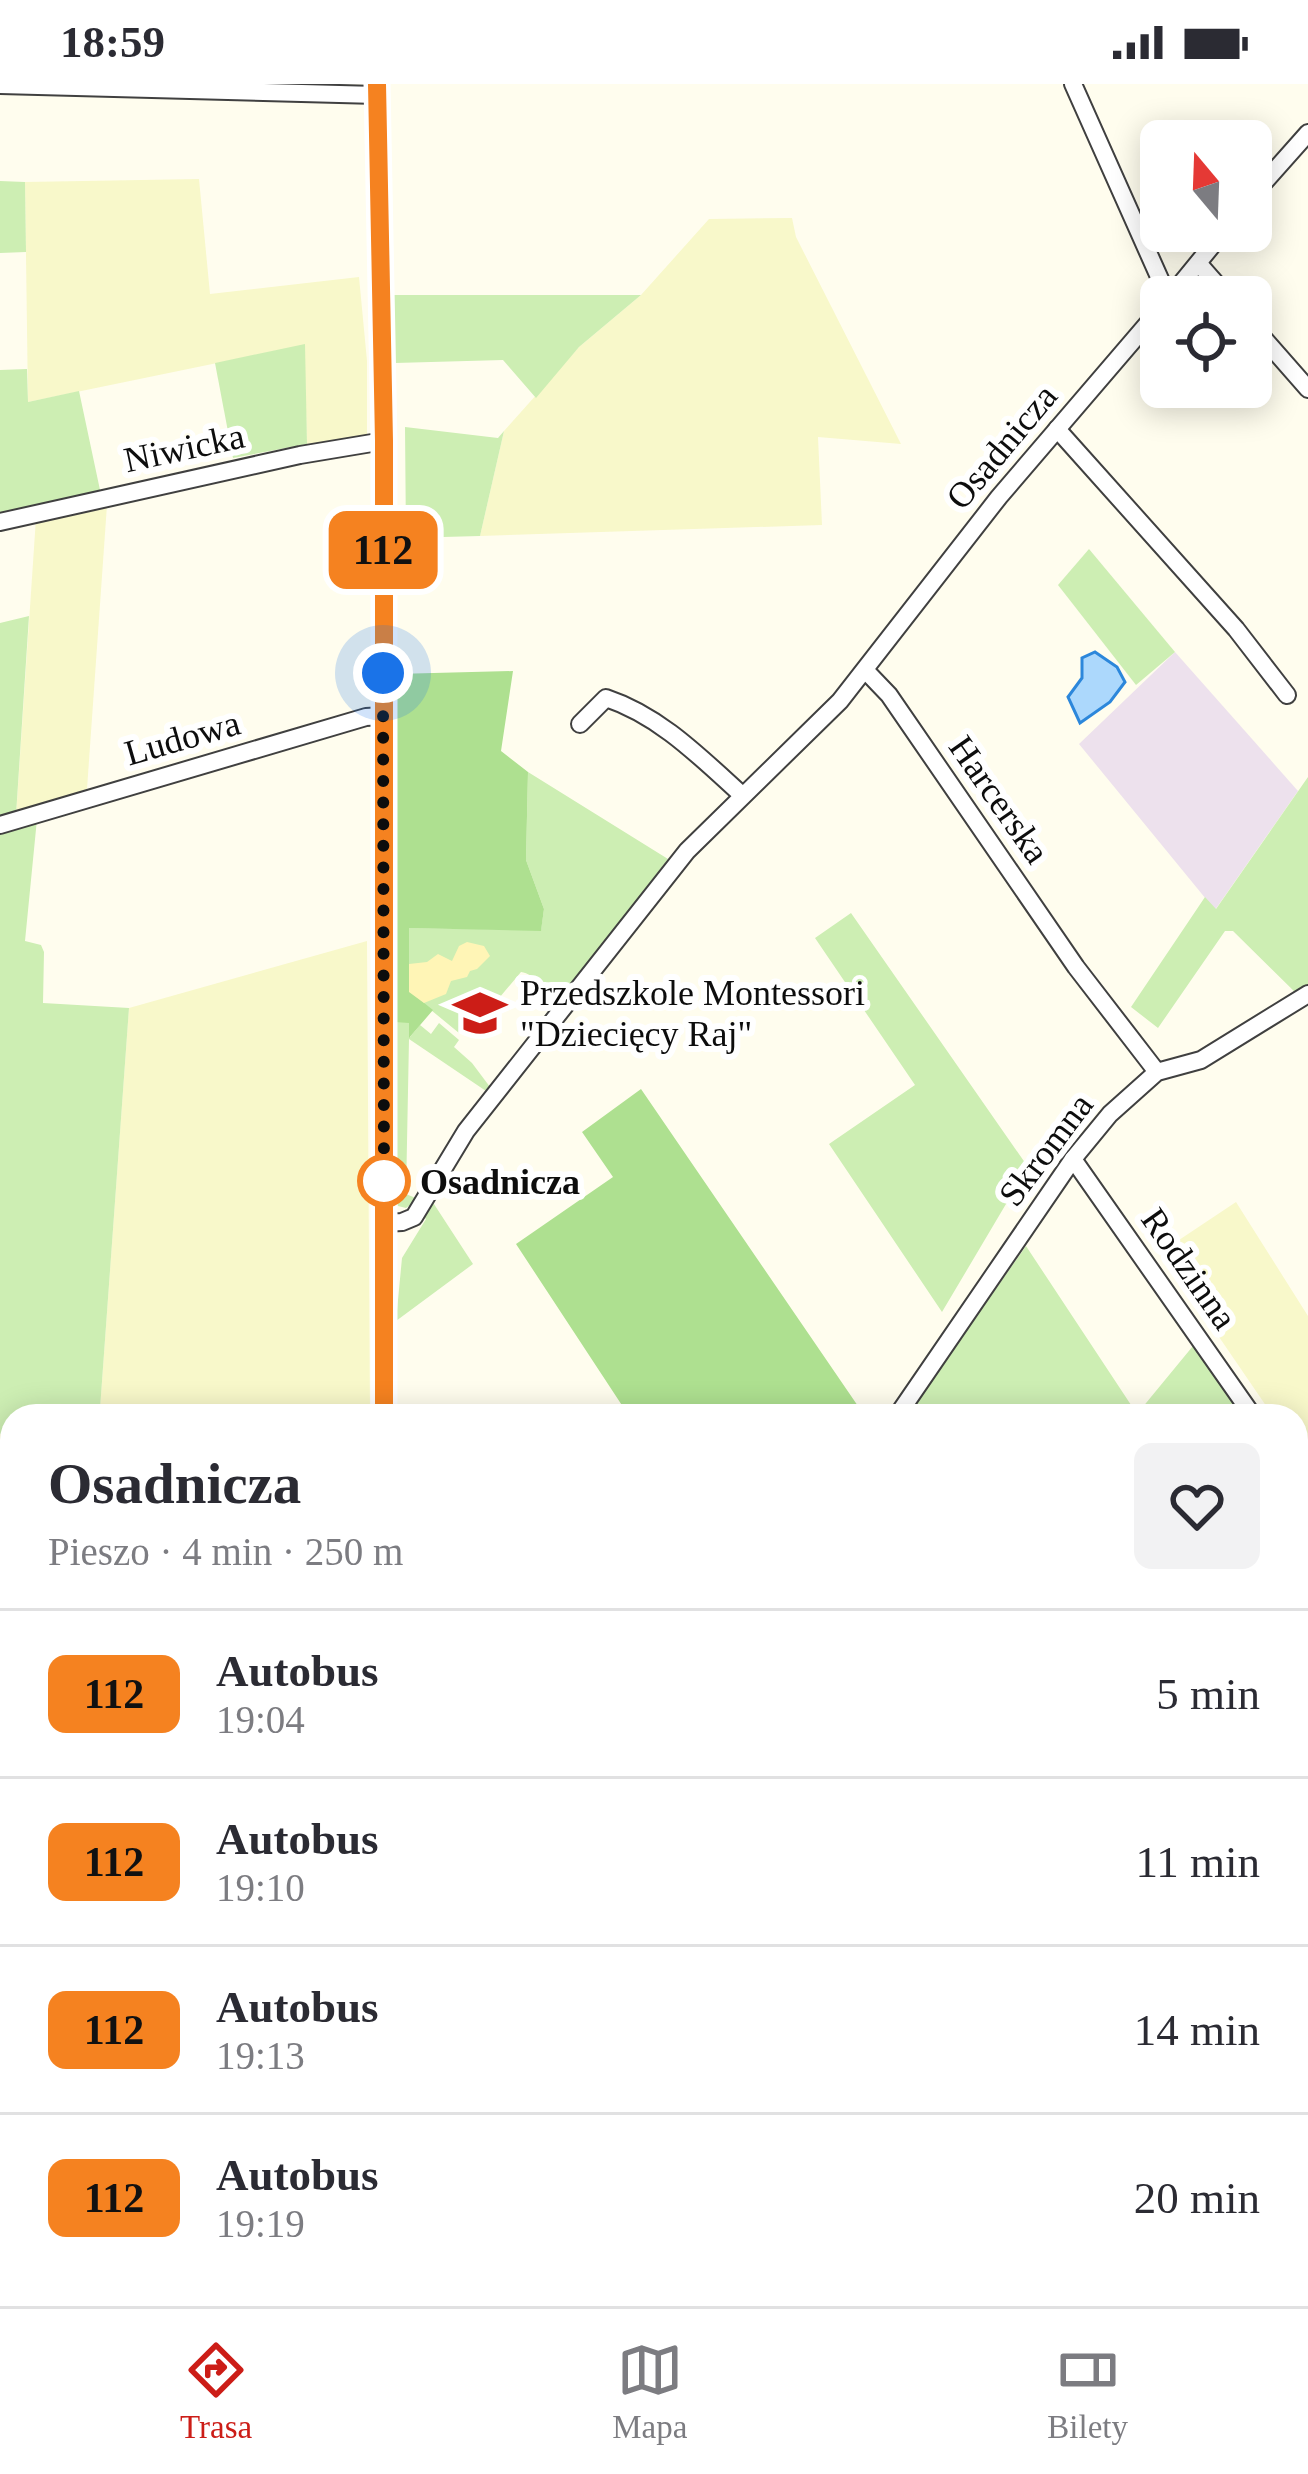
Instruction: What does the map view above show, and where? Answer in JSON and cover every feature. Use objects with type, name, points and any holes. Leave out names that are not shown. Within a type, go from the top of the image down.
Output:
[{"type":"street","points":[[1073,84],[1160,276]]},
{"type":"street","points":[[0,85],[377,90],[384,441],[384,1404]]},
{"type":"street","points":[[1272,173],[1308,133]]},
{"type":"street","points":[[1187,276],[1207,252]]},
{"type":"street","points":[[1198,264],[1209,276]]},
{"type":"street","name":"Osadnicza","points":[[385,1223],[414,1217],[466,1131],[687,851],[866,671],[999,497],[1140,333]]},
{"type":"street","points":[[1272,347],[1308,388]]},
{"type":"street","points":[[1058,430],[1236,629],[1287,695]]},
{"type":"street","name":"Niwicka","points":[[0,522],[300,455],[384,441]]},
{"type":"street","name":"Harcerska","points":[[866,671],[889,695],[1076,967],[1157,1072]]},
{"type":"street","points":[[580,724],[606,698],[634,708],[686,743],[742,795]]},
{"type":"street","name":"Ludowa","points":[[0,826],[366,717],[383,716]]},
{"type":"street","name":"Skromna","points":[[904,1404],[1073,1159],[1110,1114],[1157,1072],[1201,1060],[1308,994]]},
{"type":"street","name":"Rodzinna","points":[[1073,1159],[1245,1404]]},
{"type":"shaded area","points":[[1175,652],[1298,791],[1215,910],[1079,744]]},
{"type":"green space","points":[[199,179],[210,294],[359,277],[367,361],[367,436],[307,444],[304,345],[28,402],[25,182]]},
{"type":"green space","points":[[0,181],[25,182],[26,252],[0,253]]},
{"type":"green space","points":[[792,218],[796,237],[901,444],[818,437],[822,525],[480,536],[504,431],[579,347],[641,295],[709,219]]},
{"type":"green space","points":[[393,295],[641,295],[579,347],[536,398],[503,360],[395,363]]},
{"type":"green space","points":[[305,344],[307,444],[233,458],[215,363]]},
{"type":"green space","points":[[27,369],[28,402],[79,391],[100,490],[0,514],[0,370]]},
{"type":"green space","points":[[405,427],[498,438],[504,431],[480,536],[406,538]]},
{"type":"green space","points":[[107,505],[87,789],[16,816],[36,518]]},
{"type":"green space","points":[[1089,549],[1175,652],[1136,685],[1058,585]]},
{"type":"green space","points":[[29,616],[16,815],[37,819],[25,941],[41,945],[44,952],[43,1003],[129,1008],[100,1404],[0,1404],[0,623]]},
{"type":"green space","points":[[513,671],[501,751],[528,772],[526,860],[544,909],[541,931],[409,928],[409,991],[433,1010],[409,1038],[409,1023],[395,1022],[395,674]]},
{"type":"green space","points":[[528,772],[668,859],[558,1003],[541,983],[521,972],[484,1016],[478,1011],[459,1033],[409,992],[409,928],[541,930],[544,909],[526,860]]},
{"type":"green space","points":[[1308,777],[1308,994],[1302,999],[1233,931],[1225,931],[1158,1028],[1131,1007],[1205,897],[1216,909]]},
{"type":"green space","points":[[851,913],[1028,1167],[942,1312],[829,1144],[915,1085],[815,938]]},
{"type":"green space","points":[[367,941],[370,1404],[100,1404],[129,1008]]},
{"type":"green space","points":[[394,1022],[409,1022],[410,1037],[420,1025],[431,1034],[439,1023],[459,1040],[454,1047],[490,1087],[486,1091],[409,1039],[406,1194],[418,1199],[406,1208],[394,1198]]},
{"type":"green space","points":[[641,1089],[857,1404],[621,1404],[516,1244],[613,1177],[582,1132]]},
{"type":"green space","points":[[432,1201],[473,1264],[396,1321],[402,1258]]},
{"type":"green space","points":[[1236,1202],[1308,1316],[1308,1404],[1265,1404],[1161,1252]]},
{"type":"green space","points":[[1026,1246],[1130,1404],[914,1404]]},
{"type":"green space","points":[[1202,1335],[1245,1404],[1145,1404]]},
{"type":"sand","points":[[467,942],[484,946],[490,956],[477,969],[451,981],[446,994],[424,1003],[409,992],[409,964],[427,962],[438,954],[452,961],[459,946]]},
{"type":"water","points":[[1095,652],[1117,667],[1125,682],[1110,702],[1080,723],[1068,697],[1082,678],[1082,658]]},
{"type":"bus line","name":"112","points":[[377,84],[384,441],[384,1404]]},
{"type":"place","name":"Przedszkole Montessori \"Dziecięcy Raj\"","points":[[480,1013]]},
{"type":"place","name":"Osadnicza","points":[[384,1181]]},
{"type":"route","points":[[383,673],[384,1202],[384,1181]]}]
